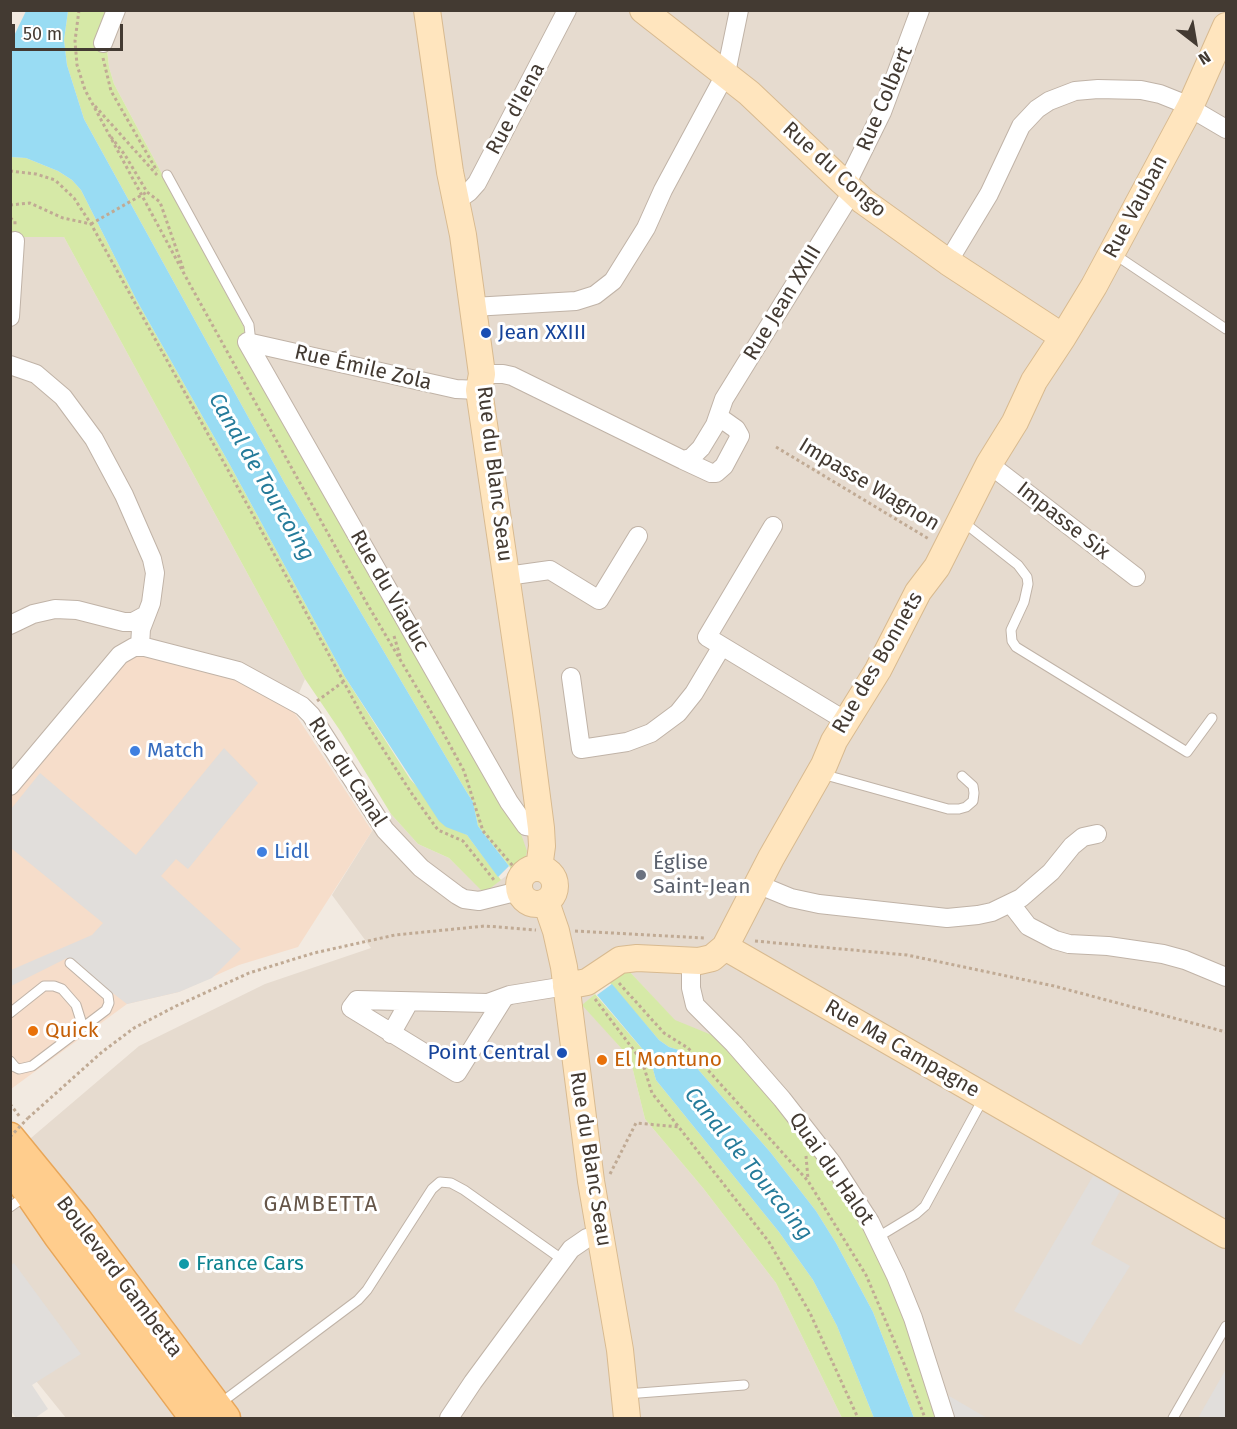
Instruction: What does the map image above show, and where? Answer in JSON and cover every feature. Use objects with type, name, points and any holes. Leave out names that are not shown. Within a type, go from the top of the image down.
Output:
[{"type":"main road","name":"Boulevard Gambetta","points":[[16,1131],[212,1414]]},
{"type":"main road","name":"Boulevard Gambetta","points":[[10,1166],[20,1201],[64,1245],[212,1414]]},
{"type":"street","points":[[103,43],[116,10]]},
{"type":"street","name":"Rue d'Iena","points":[[456,201],[470,192],[477,183],[567,10]]},
{"type":"street","name":"Rue du Congo","points":[[643,10],[726,73],[789,128],[849,189],[948,262],[1063,337]]},
{"type":"street","points":[[473,307],[576,301],[595,295],[622,271],[726,73],[739,10]]},
{"type":"street","name":"Rue Colbert","points":[[849,189],[882,111],[920,10]]},
{"type":"street","name":"Rue du Blanc Seau","points":[[426,11],[473,307],[480,382],[541,828],[542,846],[539,868]]},
{"type":"street","name":"Rue Vauban","points":[[1034,381],[1063,337],[1112,252],[1190,107],[1227,26]]},
{"type":"street","points":[[948,262],[989,194],[1021,126],[1037,109],[1049,101],[1075,91],[1119,89],[1160,94],[1190,107],[1227,129]]},
{"type":"street","name":"Rue Jean XXIII","points":[[683,460],[691,458],[701,448],[719,417],[724,399],[849,189]]},
{"type":"street","points":[[10,317],[15,241]]},
{"type":"street","name":"Rue Émile Zola","points":[[249,342],[456,389],[480,382]]},
{"type":"street","name":"Rue du Viaduc","points":[[249,342],[509,802],[526,826],[541,828]]},
{"type":"street","points":[[10,364],[36,374],[56,389],[94,439],[124,495],[152,559],[155,582],[151,603],[132,648],[10,786]]},
{"type":"street","points":[[480,382],[503,374],[512,376],[711,473],[716,473],[724,466],[740,436],[736,429],[719,417]]},
{"type":"street","name":"Rue des Bonnets","points":[[727,943],[819,774],[834,741],[878,670],[918,592],[937,567],[989,464],[1015,422],[1034,381]]},
{"type":"street","name":"Impasse Six","points":[[989,464],[1136,578]]},
{"type":"street","points":[[773,526],[707,637],[846,721]]},
{"type":"street","points":[[507,576],[550,570],[599,600],[638,536]]},
{"type":"street","points":[[10,625],[33,614],[55,609],[76,610],[115,621],[133,622],[146,615]]},
{"type":"street","points":[[101,616],[114,625],[132,648]]},
{"type":"street","points":[[571,677],[580,749],[627,742],[651,733],[678,713],[694,693],[723,646]]},
{"type":"street","name":"Rue du Canal","points":[[132,648],[238,671],[298,702],[305,708],[385,830],[421,868],[464,899],[488,900],[519,891]]},
{"type":"street","points":[[758,884],[791,898],[819,904],[947,918],[978,915],[1011,904],[1042,881],[1072,846],[1083,837],[1097,834]]},
{"type":"street","points":[[539,868],[548,871],[555,883],[554,892],[546,902],[530,903],[523,898],[519,886],[522,876],[529,870],[539,868]]},
{"type":"street","name":"Rue du Blanc Seau","points":[[546,902],[562,931],[566,986],[595,1204],[614,1310],[626,1406]]},
{"type":"street","points":[[1011,904],[1028,926],[1054,940],[1069,944],[1108,946],[1163,954],[1227,977]]},
{"type":"street","points":[[504,998],[457,1073],[351,1008],[357,1000],[488,1003],[510,995],[587,982],[620,960],[637,958],[691,961],[712,958],[727,943]]},
{"type":"street","name":"Rue Ma Campagne","points":[[727,943],[984,1096],[1227,1235]]},
{"type":"street","name":"Quai du Halot","points":[[691,961],[692,998],[700,1012],[734,1044],[810,1135],[848,1185],[878,1237],[913,1318],[945,1419]]},
{"type":"street","points":[[391,1034],[409,1002]]},
{"type":"street","points":[[449,1419],[473,1382],[563,1260],[580,1242],[600,1235]]},
{"type":"lane","points":[[166,179],[249,325],[249,342]]},
{"type":"lane","points":[[1112,252],[1227,329]]},
{"type":"lane","points":[[960,520],[1018,564],[1027,577],[1028,584],[1024,602],[1011,630],[1012,641],[1016,647],[1187,752],[1212,718]]},
{"type":"lane","points":[[819,774],[948,809],[966,807],[973,801],[973,786],[962,776]]},
{"type":"lane","points":[[10,1061],[19,1069],[32,1066],[106,1010],[109,1003],[108,996],[70,963]]},
{"type":"lane","points":[[10,1013],[44,986],[54,986],[62,989],[76,1005],[81,1021],[76,1034]]},
{"type":"lane","points":[[878,1237],[925,1206],[984,1096]]},
{"type":"lane","points":[[212,1414],[358,1300],[367,1290],[432,1189],[440,1182],[451,1182],[464,1190],[563,1260]]},
{"type":"lane","points":[[1173,1419],[1227,1326]]},
{"type":"lane","points":[[626,1406],[744,1385]]},
{"type":"path","points":[[79,10],[75,41],[77,65],[85,90],[366,602],[464,771],[483,831],[513,866]]},
{"type":"path","points":[[103,43],[103,61],[111,91],[166,179]]},
{"type":"path","points":[[92,103],[166,179]]},
{"type":"path","points":[[105,129],[125,155],[147,192],[170,209]]},
{"type":"path","points":[[10,171],[36,174],[55,180],[74,198],[91,224],[344,682],[383,748],[438,830],[464,841],[494,880]]},
{"type":"path","points":[[10,205],[30,203],[63,218],[91,224],[147,192]]},
{"type":"path","points":[[160,202],[188,281]]},
{"type":"path","name":"Impasse Wagnon","points":[[776,447],[946,549]]},
{"type":"path","points":[[305,708],[344,682]]},
{"type":"path","points":[[16,1131],[91,1062],[134,1028],[169,1009],[249,973],[314,953],[402,934],[485,926],[727,943],[780,942],[907,955],[1054,986],[1227,1032]]},
{"type":"path","points":[[614,977],[664,1033],[688,1048],[808,1181],[866,1275],[905,1365],[925,1419]]},
{"type":"path","points":[[592,995],[642,1061],[652,1093],[769,1242],[810,1313],[858,1419]]},
{"type":"path","points":[[595,1204],[636,1123],[679,1127]]},
{"type":"shaded area","points":[[112,11],[1226,11],[1226,1418],[944,1418],[729,1042],[675,1021],[629,971],[620,971],[583,1005],[630,1058],[645,1119],[703,1188],[776,1283],[842,1418],[66,1418],[11,1350],[11,1192],[25,1171],[11,1155],[139,1046],[265,984],[371,948],[332,895],[372,831],[391,814],[418,844],[449,858],[484,892],[524,863],[242,341],[246,331],[114,84],[107,49]]},
{"type":"shaded area","points":[[11,237],[64,237],[305,679],[292,709],[11,793]]},
{"type":"shaded area","points":[[144,654],[236,674],[292,709],[372,831],[298,947],[239,965],[179,992],[127,1004],[11,1089],[11,793],[128,658]]},
{"type":"shaded area","points":[[224,748],[258,783],[188,869],[176,859],[161,876],[241,949],[212,978],[179,992],[127,1004],[67,958],[11,986],[11,970],[92,935],[103,923],[11,848],[11,809],[40,773],[136,855]]},
{"type":"shaded area","points":[[1093,1176],[1120,1191],[1091,1244],[1130,1266],[1081,1345],[1014,1311]]},
{"type":"shaded area","points":[[14,1263],[81,1354],[32,1385],[48,1409],[35,1418],[16,1418],[11,1411],[10,1266]]},
{"type":"shaded area","points":[[1226,1369],[1226,1418],[1198,1418]]},
{"type":"shaded area","points":[[944,1393],[987,1418],[949,1418]]},
{"type":"green space","points":[[68,11],[112,11],[107,49],[114,84],[246,331],[242,341],[520,831],[527,851],[524,863],[513,871],[478,826],[473,802],[284,482],[84,119],[67,65],[64,40]]},
{"type":"green space","points":[[11,157],[26,158],[58,171],[72,180],[81,190],[137,301],[230,465],[345,677],[410,779],[457,830],[467,835],[501,880],[484,893],[449,858],[418,844],[391,814],[341,732],[305,679],[64,237],[11,237]]},
{"type":"green space","points":[[620,971],[629,971],[675,1020],[729,1042],[809,1139],[877,1244],[944,1418],[914,1418],[873,1312],[816,1211],[771,1153],[682,1051],[669,1047],[659,1040],[609,982]]},
{"type":"green space","points":[[595,994],[650,1058],[656,1080],[779,1232],[813,1280],[837,1326],[874,1418],[842,1418],[776,1283],[703,1188],[645,1119],[630,1058],[582,1005]]},
{"type":"water","name":"Canal de Tourcoing","points":[[26,11],[68,11],[64,40],[67,65],[84,119],[284,482],[473,802],[478,826],[509,866],[498,877],[467,835],[446,827],[439,821],[345,677],[230,465],[137,301],[81,190],[72,180],[58,171],[26,158],[11,157],[11,42]]},
{"type":"water","name":"Canal de Tourcoing","points":[[612,984],[659,1040],[669,1047],[682,1051],[771,1153],[816,1211],[873,1312],[914,1418],[874,1418],[837,1326],[813,1280],[779,1232],[656,1080],[650,1058],[597,995]]},
{"type":"place","name":"Jean XXIII","points":[[486,333]]},
{"type":"place","name":"Match","points":[[135,751]]},
{"type":"place","name":"Lidl","points":[[262,852]]},
{"type":"place","name":"Église Saint-Jean","points":[[641,875]]},
{"type":"place","name":"Quick","points":[[33,1031]]},
{"type":"place","name":"Point Central","points":[[562,1053]]},
{"type":"place","name":"El Montuno","points":[[602,1060]]},
{"type":"place","name":"France Cars","points":[[184,1264]]},
{"type":"district","name":"GAMBETTA","points":[[321,1205]]}]
